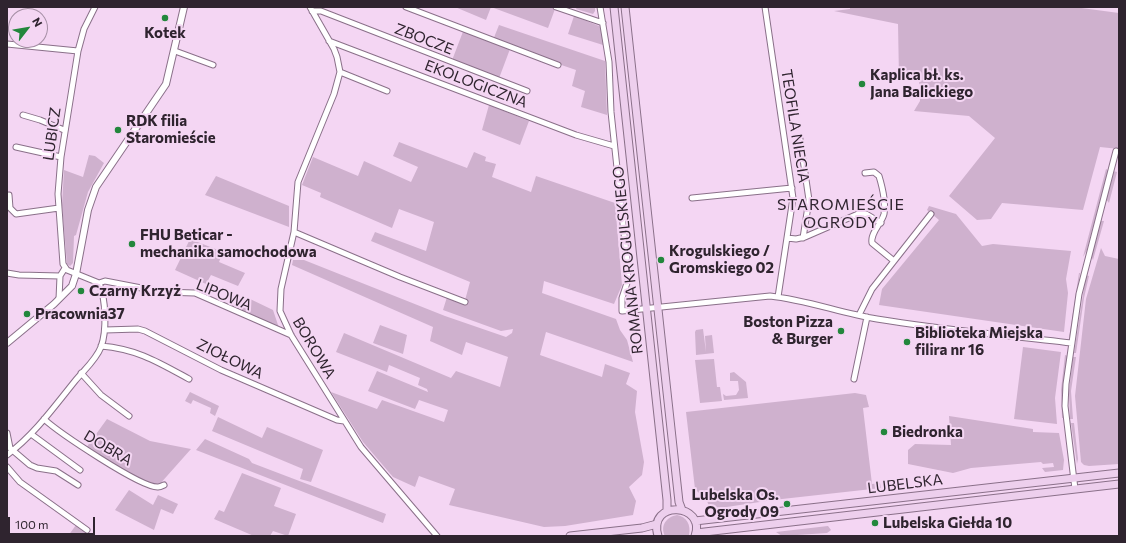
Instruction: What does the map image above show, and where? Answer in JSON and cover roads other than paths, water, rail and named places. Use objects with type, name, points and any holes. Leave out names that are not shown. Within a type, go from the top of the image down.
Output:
[{"type":"main road","name":"ROMANA KROGULSKIEGO","points":[[614,7],[668,506],[667,511]]},
{"type":"main road","name":"ROMANA KROGULSKIEGO","points":[[625,7],[679,502],[682,510]]},
{"type":"main road","name":"LUBELSKA","points":[[695,521],[1119,473]]},
{"type":"main road","name":"LUBELSKA","points":[[696,535],[1075,488],[1119,484]]},
{"type":"main road","points":[[658,536],[657,524],[660,517],[667,511],[674,509],[682,510],[690,515],[695,521],[696,535]]},
{"type":"main road","points":[[570,536],[642,528],[657,524]]},
{"type":"street","name":"LUBICZ","points":[[65,268],[59,208],[61,157],[64,130],[78,51],[84,29],[95,7]]},
{"type":"street","points":[[7,343],[59,300],[72,286],[76,274],[88,210],[96,187],[166,84],[175,51],[184,7]]},
{"type":"street","points":[[406,7],[558,65]]},
{"type":"street","points":[[556,7],[603,23]]},
{"type":"street","points":[[600,7],[609,62],[609,90],[628,280],[622,298],[622,311],[778,296],[867,317],[916,326],[1072,343]]},
{"type":"street","name":"TEOFILA NIECIA","points":[[765,7],[792,188],[793,206],[778,296]]},
{"type":"street","name":"BOROWA","points":[[311,9],[338,57],[340,72],[334,94],[298,182],[294,232],[279,304],[282,318],[364,452],[437,536]]},
{"type":"street","name":"ZBOCZE","points":[[311,9],[321,11],[527,91]]},
{"type":"street","name":"EKOLOGICZNA","points":[[329,41],[576,134],[614,146]]},
{"type":"street","points":[[7,44],[78,51]]},
{"type":"street","points":[[175,51],[213,65]]},
{"type":"street","points":[[340,72],[387,91]]},
{"type":"street","points":[[23,115],[64,130]]},
{"type":"street","points":[[800,140],[809,200],[803,238]]},
{"type":"street","points":[[16,147],[61,157]]},
{"type":"street","points":[[1075,488],[1066,406],[1066,384],[1079,294],[1086,262],[1116,151]]},
{"type":"street","points":[[865,173],[874,172],[879,176],[885,209],[881,223],[873,236],[872,243],[894,261]]},
{"type":"street","points":[[692,198],[792,188]]},
{"type":"street","points":[[9,195],[10,208],[16,214],[59,208]]},
{"type":"street","points":[[787,238],[803,238],[858,214],[866,214],[881,223]]},
{"type":"street","points":[[859,315],[872,289],[931,214]]},
{"type":"street","points":[[294,232],[400,277],[465,302]]},
{"type":"street","points":[[7,456],[31,434],[44,419],[81,374],[101,346],[105,330],[102,292],[99,284],[65,268],[60,276],[59,300]]},
{"type":"street","points":[[7,273],[19,275],[60,276]]},
{"type":"street","name":"LIPOWA","points":[[99,284],[109,282],[162,292],[195,293],[291,335]]},
{"type":"street","points":[[854,379],[867,317]]},
{"type":"street","name":"ZIOŁOWA","points":[[105,330],[138,329],[145,331],[221,370],[337,420],[344,421]]},
{"type":"street","points":[[101,346],[133,351],[155,360],[189,379]]},
{"type":"street","points":[[81,374],[101,395],[129,416]]},
{"type":"street","name":"DOBRA","points":[[44,419],[115,468],[150,485],[158,487],[164,485]]},
{"type":"street","points":[[7,433],[8,444],[13,451],[34,467],[56,470],[78,485]]},
{"type":"street","points":[[31,434],[80,470]]},
{"type":"street","points":[[7,467],[20,482],[87,530]]},
{"type":"place","name":"Kotek","points":[[165,18]]},
{"type":"place","name":"Kaplica bł. ks. Jana Balickiego","points":[[862,84]]},
{"type":"place","name":"RDK filia Staromieście","points":[[118,130]]},
{"type":"place","name":"FHU Beticar - mechanika samochodowa","points":[[132,244]]},
{"type":"place","name":"Krogulskiego / Gromskiego 02","points":[[661,260]]},
{"type":"place","name":"Czarny Krzyż","points":[[81,291]]},
{"type":"place","name":"Pracownia37","points":[[27,314]]},
{"type":"place","name":"Boston Pizza & Burger","points":[[841,331]]},
{"type":"place","name":"Biblioteka Miejska filira nr 16","points":[[907,342]]},
{"type":"place","name":"Biedronka","points":[[884,432]]},
{"type":"place","name":"Lubelska Os. Ogrody 09","points":[[787,504]]},
{"type":"place","name":"Lubelska Giełda 10","points":[[875,523]]},
{"type":"district","name":"STAROMIEŚCIE OGRODY","points":[[841,214]]}]
